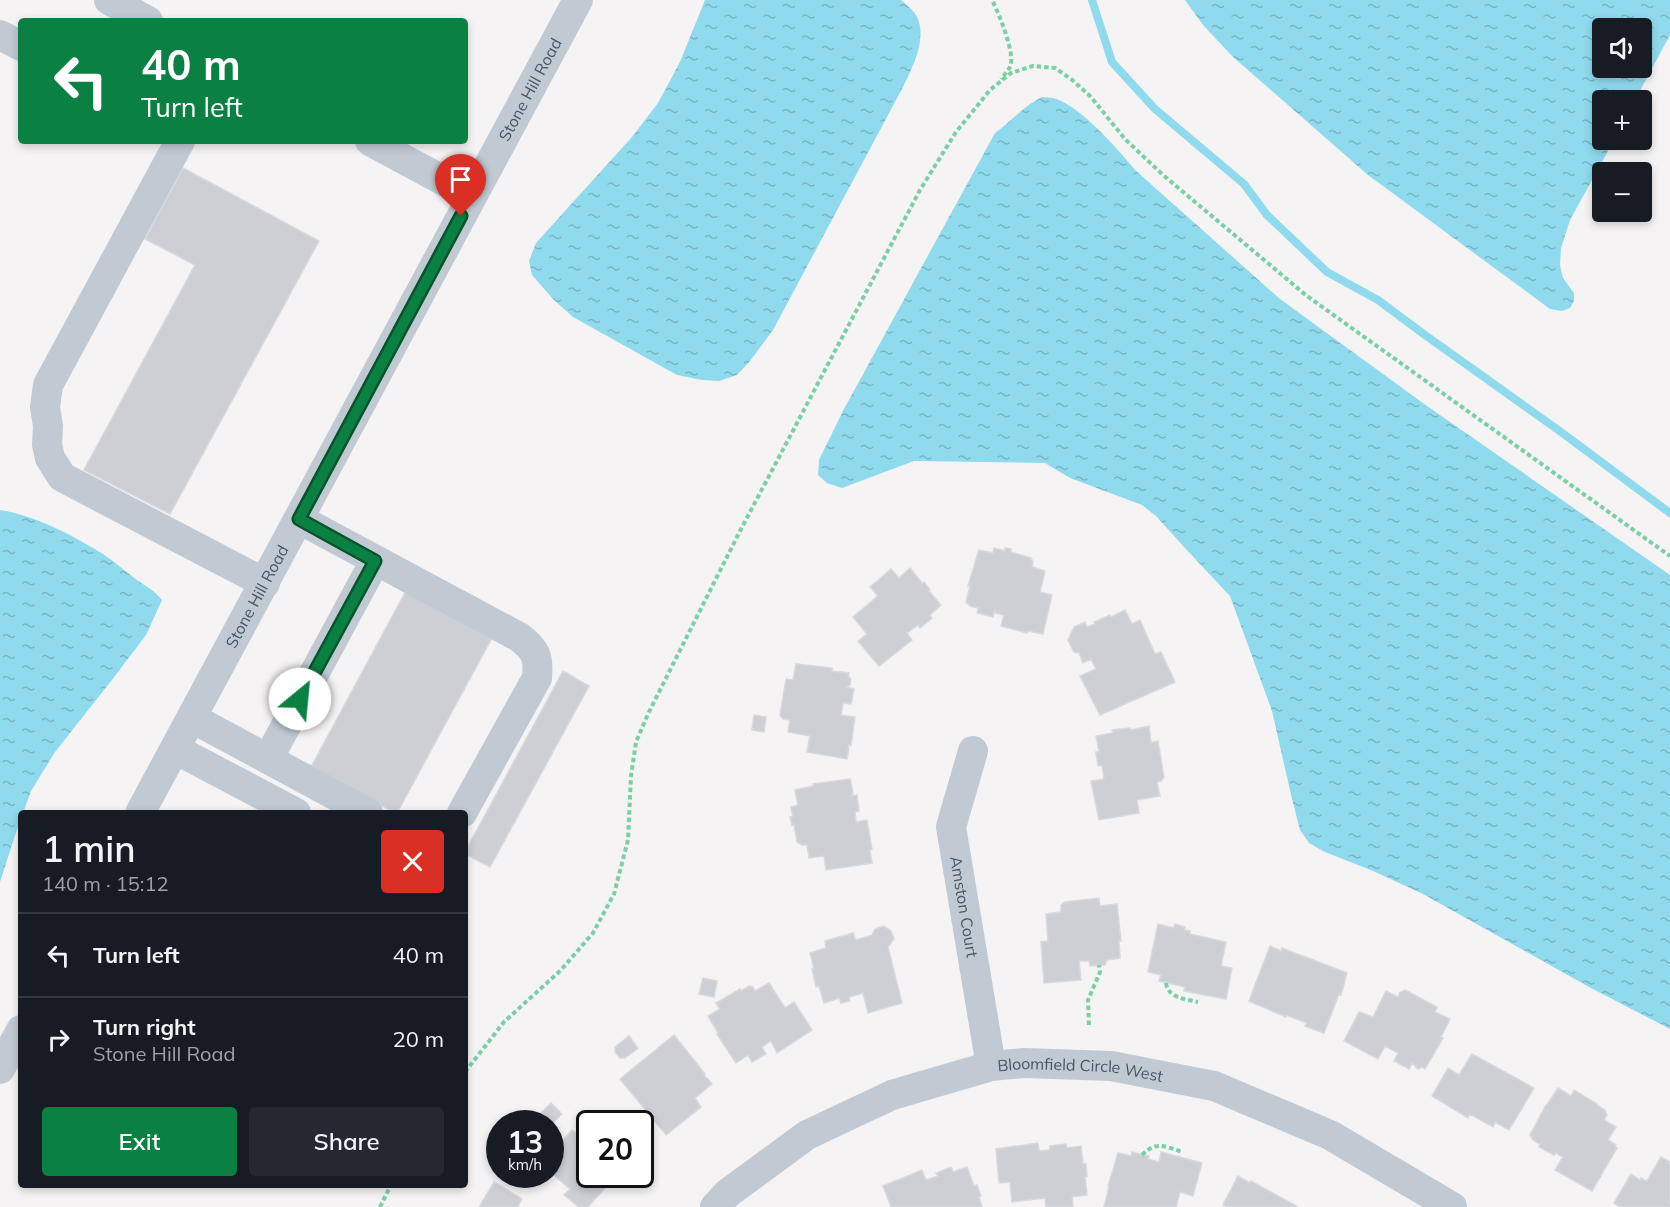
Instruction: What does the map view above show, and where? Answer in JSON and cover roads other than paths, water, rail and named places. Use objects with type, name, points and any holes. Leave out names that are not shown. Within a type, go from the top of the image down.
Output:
[{"type":"street","points":[[110,0],[143,18]]},
{"type":"street","name":"Stone Hill Road","points":[[142,810],[578,0]]},
{"type":"street","points":[[0,35],[18,44]]},
{"type":"street","points":[[178,144],[48,386],[45,407],[48,426],[47,445],[50,458],[62,477],[265,583]]},
{"type":"street","points":[[376,144],[472,196]]},
{"type":"street","points":[[299,519],[519,637],[536,653],[537,678],[464,810]]},
{"type":"street","points":[[268,759],[375,561]]},
{"type":"street","points":[[192,718],[362,810]]},
{"type":"street","points":[[175,749],[246,801],[284,810]]},
{"type":"street","name":"Amston Court","points":[[973,751],[951,827],[991,1066]]},
{"type":"street","points":[[0,1068],[18,1035]]},
{"type":"street","name":"Bloomfield Circle West","points":[[715,1207],[728,1193],[807,1135],[892,1095],[991,1066],[1024,1063],[1111,1066],[1214,1086],[1330,1136],[1452,1207]]},
{"type":"water","points":[[705,0],[901,0],[916,16],[920,30],[917,56],[903,87],[773,330],[737,375],[719,381],[677,375],[573,317],[532,275],[529,261],[536,243],[632,137],[658,103],[680,62]]},
{"type":"water","points":[[1185,0],[1670,0],[1670,35],[1652,68],[1652,18],[1592,18],[1592,78],[1647,78],[1640,90],[1592,90],[1592,150],[1608,150],[1602,162],[1592,162],[1592,180],[1570,220],[1561,248],[1560,265],[1563,278],[1574,293],[1574,301],[1570,308],[1562,311],[1550,309],[1368,175],[1233,57],[1203,25]]},
{"type":"water","points":[[1042,97],[1054,98],[1066,103],[1088,119],[1135,170],[1280,299],[1427,406],[1670,575],[1670,1029],[1589,987],[1423,894],[1309,843],[1300,830],[1272,711],[1230,596],[1157,517],[1142,505],[1070,478],[1045,463],[914,461],[842,488],[827,483],[818,475],[819,460],[844,409],[995,133]]},
{"type":"water","points":[[0,510],[41,522],[79,540],[107,557],[162,600],[146,635],[55,752],[31,791],[24,810],[18,810],[18,826],[0,882]]},
{"type":"waterway","points":[[1092,0],[1112,62],[1155,109],[1244,184],[1267,215],[1327,272],[1378,300],[1670,513]]}]
